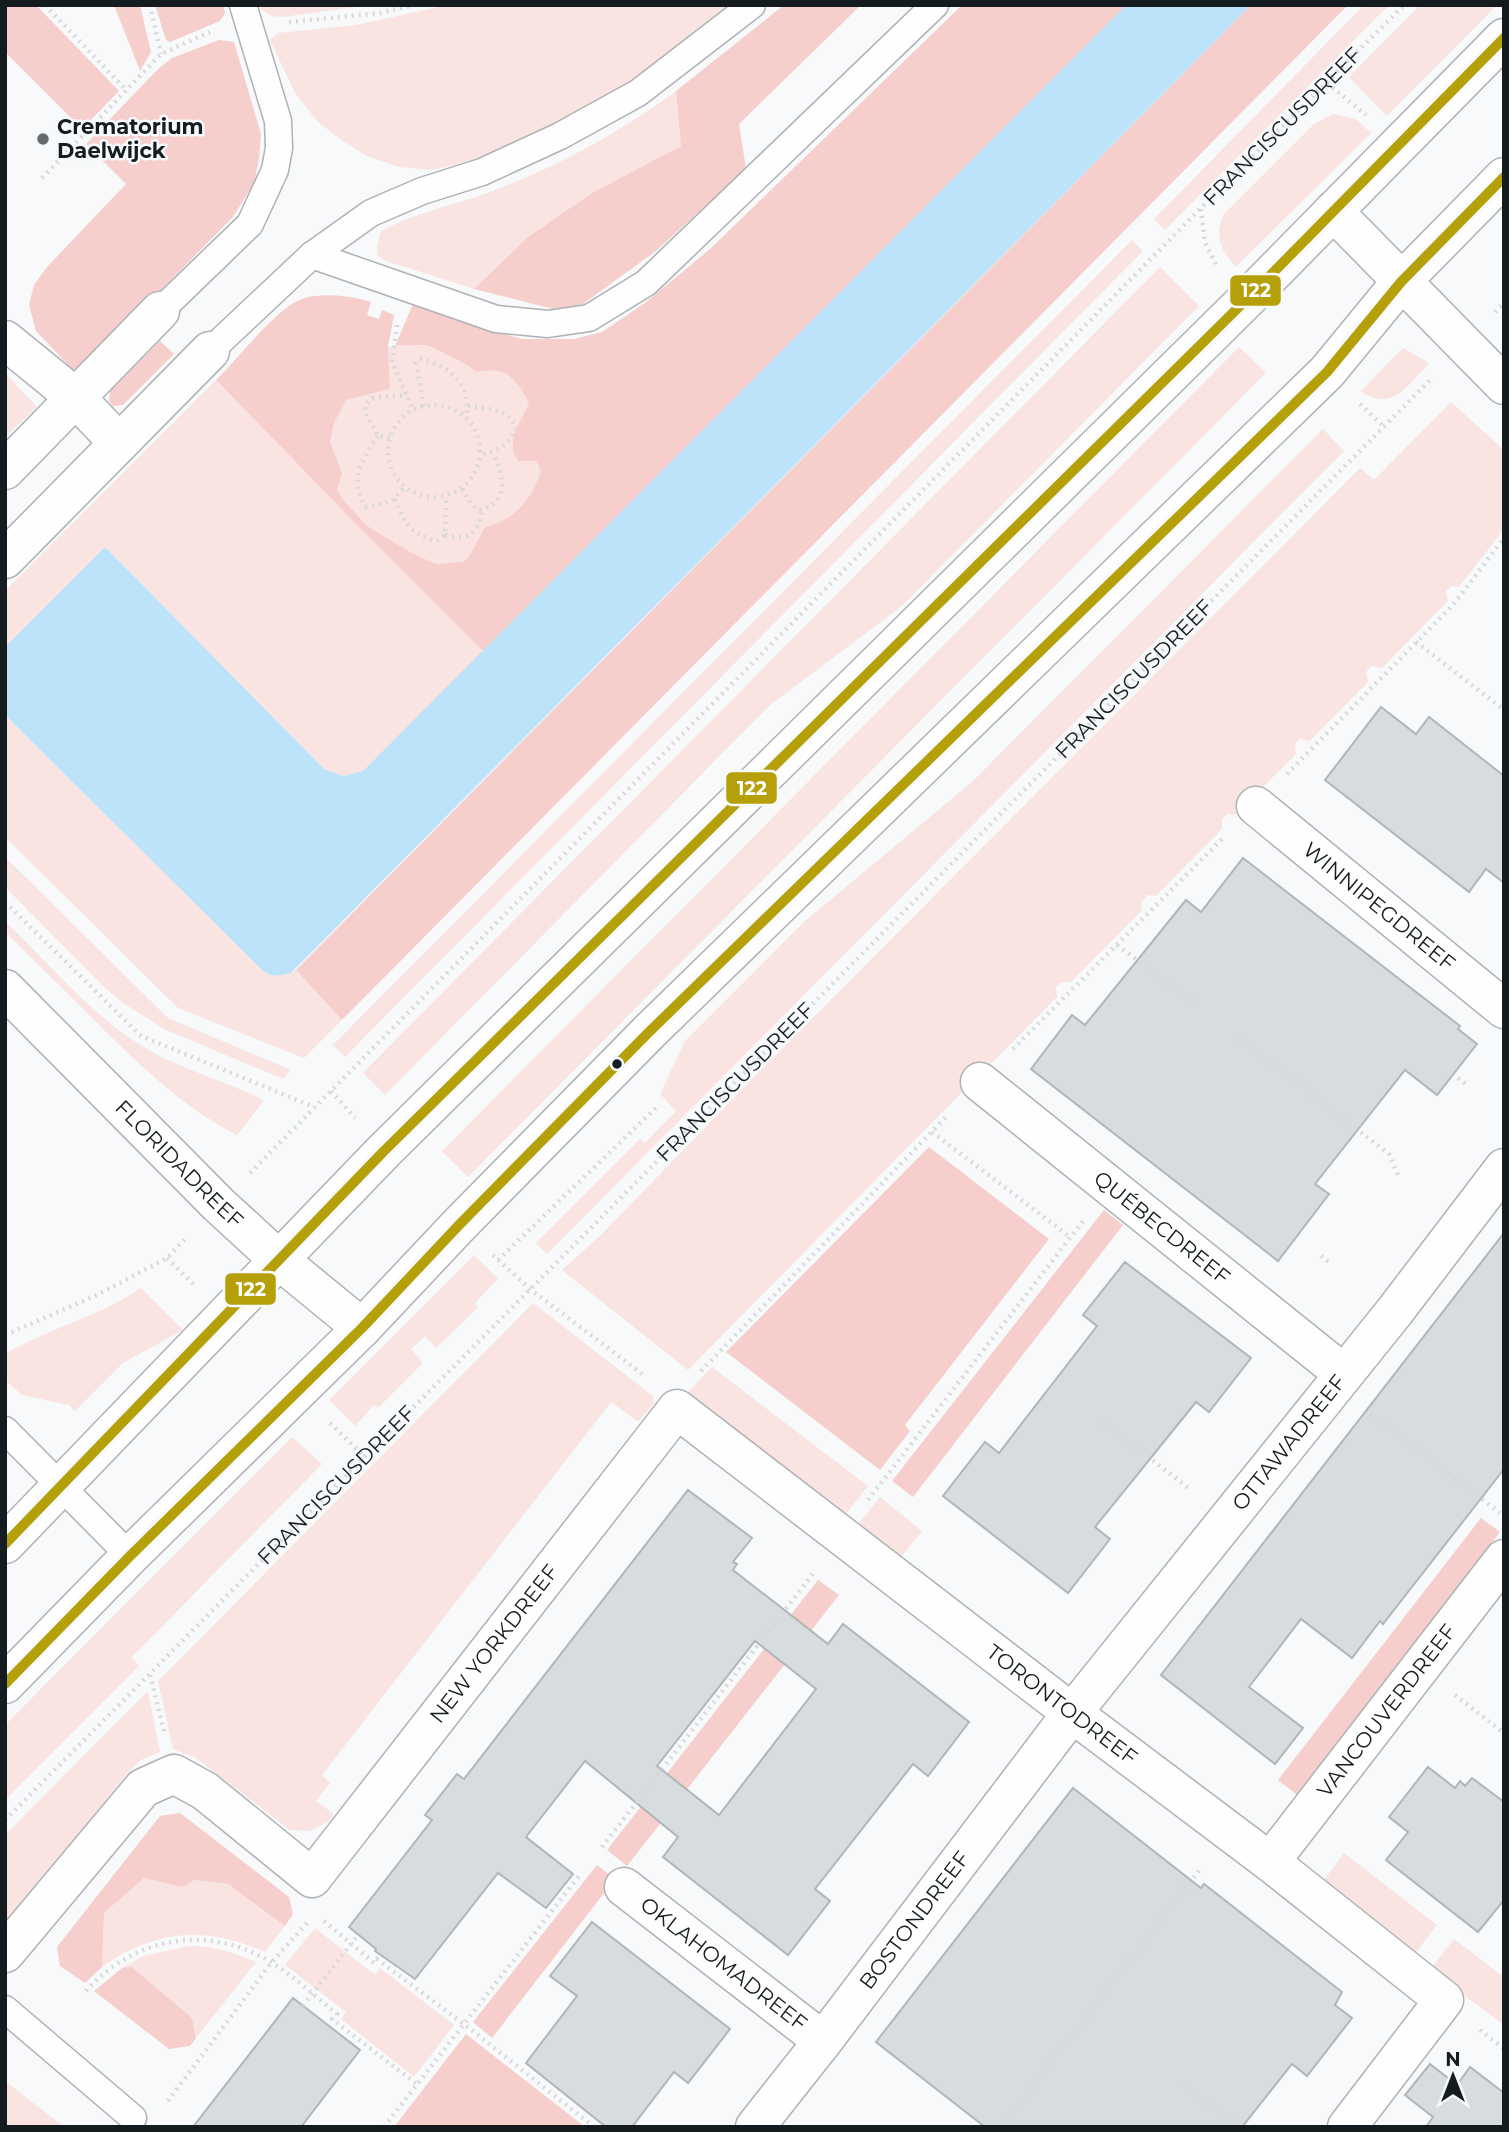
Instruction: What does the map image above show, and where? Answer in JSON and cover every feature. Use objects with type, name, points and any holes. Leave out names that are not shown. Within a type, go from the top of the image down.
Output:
[{"type":"street","points":[[5,1544],[384,1152],[1240,306],[1504,38]]},
{"type":"street","points":[[5,1684],[130,1556],[362,1328],[649,1032],[1327,372],[1401,282],[1504,177]]},
{"type":"street","points":[[1333,211],[1504,385]]},
{"type":"street","points":[[5,470],[160,311]]},
{"type":"street","points":[[5,340],[75,397],[120,443]]},
{"type":"street","points":[[5,559],[210,351]]},
{"type":"street","name":"WINNIPEGDREEF","points":[[1256,806],[1504,1009]]},
{"type":"street","name":"FLORIDADREEF","points":[[5,989],[219,1205],[279,1260],[362,1328]]},
{"type":"street","name":"QUÉBECDREEF","points":[[980,1082],[1109,1185],[1339,1380]]},
{"type":"street","name":"OTTAWADREEF","points":[[1072,1713],[1339,1380],[1504,1168]]},
{"type":"street","name":"TORONTODREEF","points":[[677,1409],[1270,1862],[1444,2000],[1347,2127]]},
{"type":"street","name":"NEW YORKDREEF","points":[[174,1774],[205,1791],[312,1878],[677,1409]]},
{"type":"street","name":"VANCOUVERDREEF","points":[[1270,1862],[1504,1559]]},
{"type":"street","name":"BOSTONDREEF","points":[[755,2127],[1072,1713]]},
{"type":"street","points":[[5,1953],[143,1788],[174,1774]]},
{"type":"street","name":"OKLAHOMADREEF","points":[[624,1886],[823,2041]]},
{"type":"lane","points":[[210,351],[312,255],[371,213],[422,191],[482,172],[559,136],[638,93],[752,5]]},
{"type":"lane","points":[[312,255],[496,319],[548,324],[589,318],[646,284],[935,5]]},
{"type":"lane","points":[[160,311],[250,224],[275,170],[279,148],[278,121],[246,16]]},
{"type":"lane","points":[[5,1430],[130,1556]]},
{"type":"lane","points":[[5,2009],[134,2118]]},
{"type":"path","points":[[45,5],[127,91]]},
{"type":"path","points":[[150,5],[161,54]]},
{"type":"path","points":[[42,178],[161,54],[246,16],[380,13],[413,5]]},
{"type":"path","name":"FRANCISCUSDREEF","points":[[5,1335],[97,1295],[167,1258],[1404,5]]},
{"type":"path","points":[[409,288],[394,336],[392,362],[414,410]]},
{"type":"path","name":"FRANCISCUSDREEF","points":[[5,1820],[1464,346]]},
{"type":"path","points":[[424,406],[416,363],[421,359],[447,369],[463,385],[468,406],[466,418]]},
{"type":"path","points":[[378,436],[366,414],[365,405],[372,398],[407,395]]},
{"type":"path","points":[[424,406],[447,406],[466,418],[474,427],[480,443],[480,455],[473,476],[462,489],[446,496],[429,498],[412,493],[399,482],[390,468],[387,451],[390,437],[400,420],[424,406]]},
{"type":"path","points":[[468,406],[499,410],[512,419],[516,427],[512,439],[493,453],[480,455]]},
{"type":"path","points":[[378,436],[390,437]]},
{"type":"path","points":[[378,436],[361,460],[358,474],[362,501],[366,507],[396,499],[405,486]]},
{"type":"path","points":[[462,489],[471,505],[478,510],[489,508],[499,498],[502,469],[493,453]]},
{"type":"path","points":[[445,535],[446,496]]},
{"type":"path","points":[[396,499],[409,529],[419,536],[437,541],[445,535],[458,538],[471,534],[480,523],[482,509]]},
{"type":"path","points":[[677,1409],[682,1390],[980,1082],[1453,605],[1504,538]]},
{"type":"path","points":[[1416,642],[1504,710]]},
{"type":"path","points":[[5,902],[141,1036],[314,1107]]},
{"type":"path","points":[[1116,945],[1196,1004]]},
{"type":"path","points":[[1239,1038],[1389,1154],[1398,1175]]},
{"type":"path","points":[[1458,1078],[1466,1084]]},
{"type":"path","points":[[331,1091],[384,1152]]},
{"type":"path","points":[[498,1260],[659,1105]]},
{"type":"path","points":[[931,1132],[1070,1237]]},
{"type":"path","points":[[596,1854],[1109,1185]]},
{"type":"path","points":[[460,1224],[530,1289],[663,1390],[677,1409]]},
{"type":"path","points":[[1321,1256],[1330,1263]]},
{"type":"path","points":[[1339,1380],[1504,1516]]},
{"type":"path","points":[[1103,1422],[1228,1518]]},
{"type":"path","points":[[1420,1668],[1504,1733]]},
{"type":"path","points":[[150,1674],[174,1774]]},
{"type":"path","points":[[1001,2127],[1229,1831]]},
{"type":"path","points":[[384,2127],[580,1875]]},
{"type":"path","points":[[163,2108],[271,1963],[316,1913],[374,1963],[377,1959],[594,2127]]},
{"type":"path","points":[[303,2006],[358,1934]]},
{"type":"path","points":[[86,1991],[109,1968],[158,1944],[208,1940],[238,1946],[271,1963],[337,2014],[332,2019],[418,2085]]},
{"type":"path","points":[[1180,2082],[1239,2127]]},
{"type":"shaded area","points":[[5,5],[36,5],[119,91],[82,129],[5,52]]},
{"type":"shaded area","points":[[114,5],[140,5],[151,52],[140,71]]},
{"type":"shaded area","points":[[155,5],[223,5],[225,13],[220,21],[170,42],[166,40]]},
{"type":"shaded area","points":[[259,5],[371,5],[282,17],[272,16],[260,9]]},
{"type":"shaded area","points":[[448,5],[729,5],[623,90],[539,134],[470,161],[433,170],[399,167],[367,156],[318,122],[295,93],[270,40],[278,33],[356,25]]},
{"type":"shaded area","points":[[784,5],[861,5],[739,124],[746,169],[656,251],[580,306],[557,310],[474,289],[528,237],[592,193],[681,146],[676,91]]},
{"type":"shaded area","points":[[962,5],[1126,5],[484,652],[216,380],[275,318],[303,299],[322,295],[353,298],[371,302],[367,315],[379,319],[382,310],[394,315],[388,347],[390,389],[346,400],[334,423],[330,442],[342,473],[337,490],[367,526],[410,552],[436,564],[463,562],[485,527],[513,514],[527,500],[537,482],[541,472],[536,461],[518,461],[513,445],[515,431],[529,403],[514,380],[503,372],[476,372],[427,345],[395,346],[413,304],[521,339],[574,339],[602,332],[645,303],[710,249]]},
{"type":"shaded area","points":[[1251,5],[1348,5],[342,1020],[296,970]]},
{"type":"shaded area","points":[[1364,5],[1389,5],[1165,230],[1154,219]]},
{"type":"shaded area","points":[[1420,5],[1497,5],[1387,116],[1349,77]]},
{"type":"shaded area","points":[[219,40],[234,42],[261,134],[254,183],[233,217],[84,368],[73,370],[36,331],[29,305],[34,285],[47,267],[126,184],[86,144],[159,68],[172,58]]},
{"type":"shaded area","points":[[676,91],[681,146],[592,193],[528,237],[474,289],[386,261],[378,256],[377,246],[381,231],[420,214],[487,193],[562,161],[631,122]]},
{"type":"shaded area","points":[[1333,114],[1356,119],[1371,133],[1236,267],[1220,242],[1219,229],[1224,214],[1314,124]]},
{"type":"shaded area","points":[[1132,240],[1143,251],[345,1057],[333,1045]]},
{"type":"shaded area","points":[[1160,267],[1199,306],[902,606],[770,705],[385,1095],[363,1073]]},
{"type":"shaded area","points":[[160,341],[174,354],[123,405],[113,406],[109,401],[110,391]]},
{"type":"shaded area","points":[[427,345],[476,372],[503,372],[515,380],[529,403],[527,429],[541,473],[520,508],[496,524],[485,527],[463,562],[436,564],[410,552],[367,527],[337,490],[330,442],[334,423],[346,400],[390,389],[388,347]]},
{"type":"shaded area","points":[[1239,347],[1266,373],[468,1177],[442,1151]]},
{"type":"shaded area","points":[[1403,348],[1429,363],[1407,387],[1391,398],[1382,399],[1361,391]]},
{"type":"shaded area","points":[[5,373],[37,407],[5,437]]},
{"type":"shaded area","points":[[216,380],[484,652],[363,771],[343,776],[324,769],[105,547],[5,647],[5,591]]},
{"type":"shaded area","points":[[1451,402],[1504,450],[1504,529],[1459,587],[1451,586],[1446,591],[1448,601],[1382,668],[1371,666],[1366,672],[1368,682],[1310,741],[1300,739],[1295,744],[1296,754],[1235,815],[1227,814],[1222,819],[1222,829],[1156,896],[1147,895],[1141,902],[1142,910],[1071,982],[1062,982],[1056,987],[1057,997],[992,1063],[982,1062],[977,1066],[977,1077],[688,1370],[562,1270],[601,1235],[753,1078],[1360,468],[1374,480]]},
{"type":"shaded area","points":[[1323,429],[1344,451],[547,1254],[536,1243],[640,1139],[645,1143],[676,1111],[660,1094],[685,1041],[805,921],[972,782]]},
{"type":"shaded area","points":[[5,715],[261,969],[291,973],[296,970],[342,1020],[304,1058],[178,1008],[5,837]]},
{"type":"shaded area","points":[[5,857],[168,1018],[291,1070],[283,1079],[164,1029],[123,1003],[5,887]]},
{"type":"shaded area","points":[[5,921],[86,1002],[120,1031],[168,1060],[260,1098],[263,1102],[237,1135],[199,1113],[133,1058],[5,932]]},
{"type":"shaded area","points":[[929,1147],[1049,1239],[905,1425],[910,1431],[880,1470],[726,1352]]},
{"type":"shaded area","points":[[1104,1210],[1123,1225],[913,1497],[892,1481]]},
{"type":"shaded area","points":[[474,1255],[498,1279],[475,1303],[478,1307],[436,1348],[425,1336],[411,1349],[423,1363],[378,1408],[374,1405],[355,1426],[329,1400]]},
{"type":"shaded area","points":[[141,1288],[183,1330],[123,1363],[75,1411],[69,1405],[22,1395],[5,1380],[5,1354],[108,1307]]},
{"type":"shaded area","points":[[533,1303],[653,1396],[654,1403],[637,1421],[611,1402],[322,1775],[330,1783],[316,1801],[334,1814],[329,1821],[311,1831],[290,1830],[196,1758],[173,1749],[158,1681]]},
{"type":"shaded area","points":[[712,1367],[868,1486],[845,1515],[688,1392]]},
{"type":"shaded area","points":[[292,1437],[322,1464],[132,1657],[139,1666],[5,1800],[5,1725]]},
{"type":"shaded area","points":[[880,1497],[922,1531],[902,1556],[898,1556],[858,1525]]},
{"type":"shaded area","points":[[1481,1518],[1500,1532],[1297,1795],[1278,1780]]},
{"type":"shaded area","points":[[818,1580],[839,1595],[627,1866],[607,1850]]},
{"type":"shaded area","points":[[148,1691],[160,1752],[141,1760],[128,1772],[9,1924],[5,1920],[5,1835]]},
{"type":"shaded area","points":[[180,1813],[289,1897],[293,1914],[285,1926],[228,1884],[195,1880],[182,1887],[144,1878],[104,1913],[102,1967],[85,1983],[60,1966],[57,1947],[160,1816]]},
{"type":"shaded area","points":[[1344,1853],[1437,1925],[1413,1956],[1321,1884]]},
{"type":"shaded area","points":[[597,1865],[615,1879],[492,2038],[473,2022]]},
{"type":"shaded area","points":[[144,1878],[182,1887],[195,1880],[228,1884],[285,1926],[265,1952],[222,1938],[181,1936],[142,1945],[102,1967],[104,1913]]},
{"type":"shaded area","points":[[315,1928],[375,1975],[380,1968],[454,2025],[414,2077],[341,2019],[346,2012],[285,1965]]},
{"type":"shaded area","points":[[1454,1939],[1504,1977],[1504,2025],[1430,1970]]},
{"type":"shaded area","points":[[189,1946],[223,1950],[256,1962],[196,2038],[192,2018],[132,1967],[122,1968],[143,1956]]},
{"type":"shaded area","points":[[132,1967],[192,2018],[196,2038],[190,2046],[169,2049],[94,1991],[122,1968]]},
{"type":"shaded area","points":[[466,2034],[585,2127],[394,2127]]},
{"type":"shaded area","points":[[5,2081],[64,2127],[6,2127]]},
{"type":"water","points":[[1126,5],[1251,5],[291,973],[275,975],[261,969],[5,715],[5,647],[105,547],[324,769],[343,776],[363,771]]},
{"type":"building","points":[[1381,707],[1416,734],[1429,717],[1504,776],[1504,883],[1486,869],[1469,892],[1325,780]]},
{"type":"building","points":[[1243,858],[1460,1026],[1458,1029],[1477,1044],[1437,1095],[1405,1070],[1315,1184],[1329,1194],[1278,1261],[1031,1069],[1072,1015],[1085,1025],[1186,900],[1201,912]]},
{"type":"building","points":[[1504,1233],[1504,1469],[1383,1624],[1380,1621],[1352,1658],[1301,1619],[1249,1687],[1303,1728],[1275,1764],[1161,1675]]},
{"type":"building","points":[[1125,1262],[1251,1358],[1209,1412],[1196,1402],[1095,1527],[1110,1539],[1068,1593],[943,1496],[985,1442],[999,1453],[1097,1326],[1083,1315]]},
{"type":"building","points":[[688,1490],[752,1538],[733,1562],[737,1564],[733,1570],[828,1644],[843,1624],[969,1722],[928,1776],[913,1764],[815,1889],[830,1901],[788,1955],[663,1857],[678,1837],[585,1761],[526,1837],[573,1874],[546,1908],[498,1873],[415,1979],[375,1951],[376,1949],[349,1927],[432,1820],[425,1815],[457,1774],[464,1779]],"holes":[[[755,1641],[816,1689],[719,1815],[657,1766]]]},
{"type":"building","points":[[1428,1767],[1455,1788],[1460,1781],[1465,1786],[1472,1778],[1504,1802],[1504,1900],[1478,1932],[1386,1860],[1408,1832],[1389,1817]]},
{"type":"building","points":[[1073,1788],[1201,1888],[1204,1884],[1342,1992],[1335,2005],[1352,2018],[1307,2076],[1292,2064],[1242,2127],[985,2127],[876,2042]]},
{"type":"building","points":[[592,1922],[730,2029],[688,2083],[674,2072],[632,2127],[606,2127],[526,2063],[577,1996],[550,1976]]},
{"type":"building","points":[[293,1998],[360,2050],[301,2127],[193,2127]]},
{"type":"building","points":[[1430,2064],[1457,2085],[1470,2067],[1504,2093],[1504,2127],[1426,2127],[1433,2117],[1405,2095]]},
{"type":"transit line","name":"122","points":[[5,1544],[384,1151],[1250,296],[1504,38]]},
{"type":"transit line","name":"122","points":[[5,1684],[130,1556],[362,1328],[649,1032],[1327,372],[1401,282],[1504,177]]},
{"type":"place","name":"Crematorium Daelwijck","points":[[43,139]]}]
